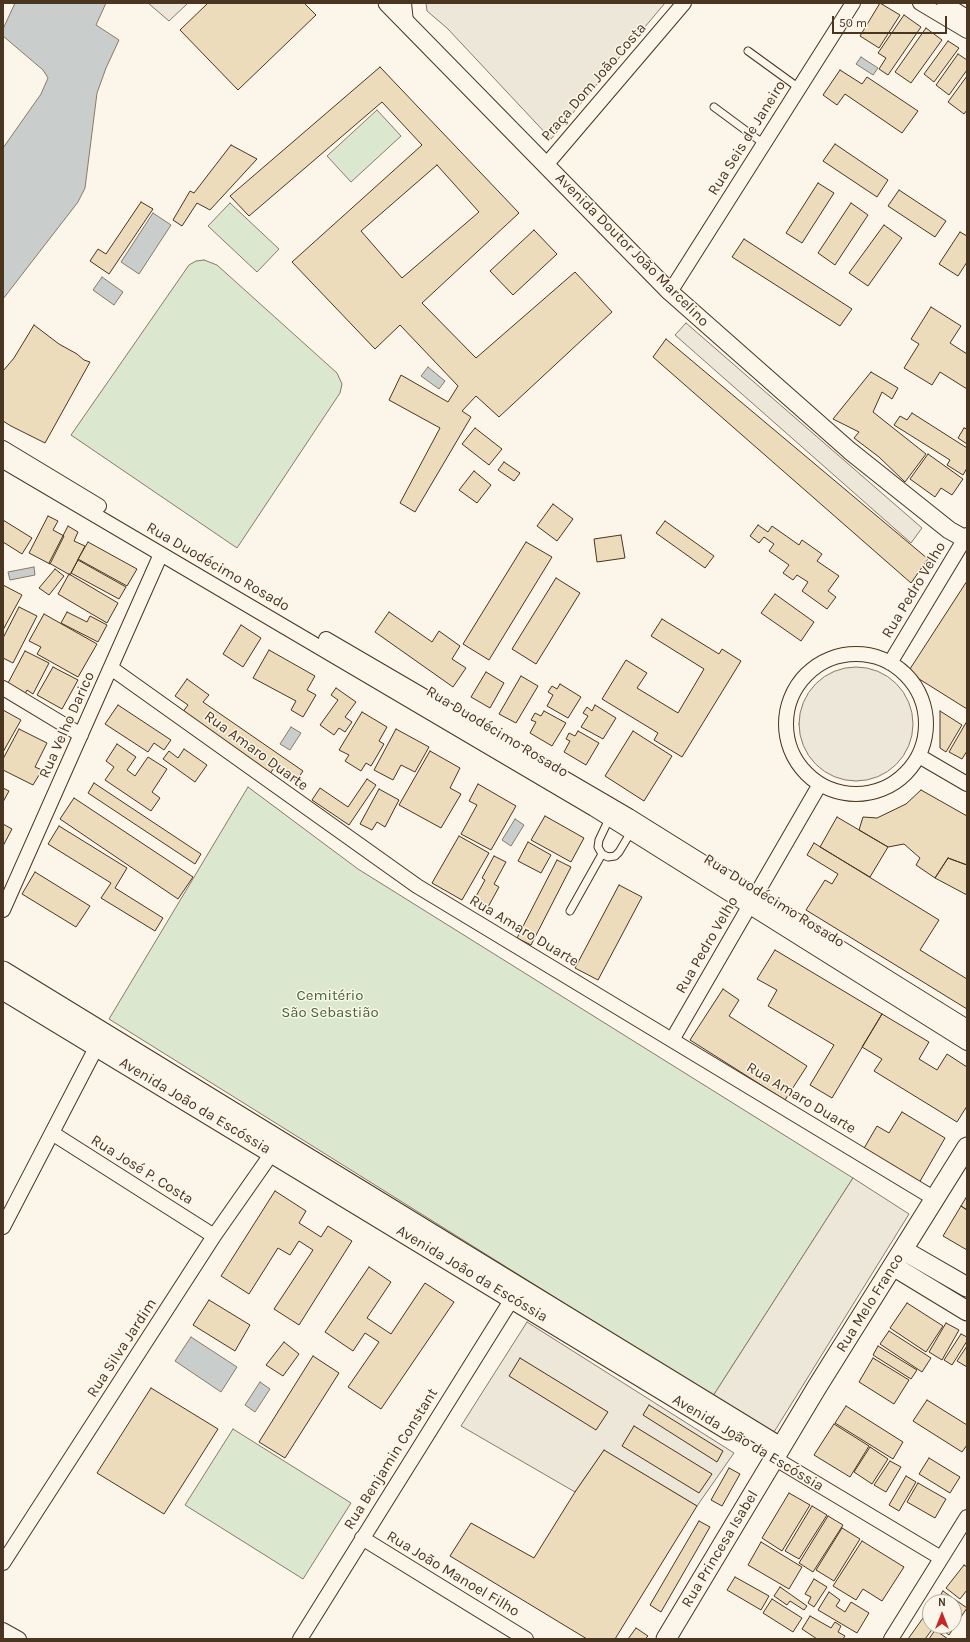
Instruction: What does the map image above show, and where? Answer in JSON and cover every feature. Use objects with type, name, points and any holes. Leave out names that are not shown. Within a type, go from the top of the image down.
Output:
[{"type":"main road","name":"Avenida João da Escóssia","points":[[3,971],[777,1453]]},
{"type":"main road","name":"Avenida João da Escóssia","points":[[3,990],[512,1298],[777,1453]]},
{"type":"main road","name":"Rua Melo Franco","points":[[777,1453],[967,1147]]},
{"type":"main road","points":[[903,1250],[967,1287]]},
{"type":"main road","points":[[893,1266],[967,1311]]},
{"type":"main road","name":"Rua Princesa Isabel","points":[[666,1639],[777,1453]]},
{"type":"street","name":"Avenida Doutor João Marcelino","points":[[387,3],[670,292],[850,451],[949,530],[966,538]]},
{"type":"street","points":[[404,3],[406,22]]},
{"type":"street","name":"Praça Dom João Costa","points":[[546,165],[684,3]]},
{"type":"street","name":"Rua Seis de Janeiro","points":[[670,292],[852,3]]},
{"type":"street","points":[[920,3],[967,31]]},
{"type":"street","points":[[944,3],[967,17]]},
{"type":"street","name":"Rua Duodécimo Rosado","points":[[3,448],[129,524],[618,810],[967,1043]]},
{"type":"street","name":"Rua Duodécimo Rosado","points":[[3,461],[631,832],[753,901],[967,1026]]},
{"type":"street","name":"Rua Pedro Velho","points":[[890,663],[966,538]]},
{"type":"street","name":"Rua Velho Darico","points":[[3,910],[161,554]]},
{"type":"street","points":[[848,654],[862,654],[877,657],[890,663],[909,678],[916,687],[923,704],[927,721],[926,733],[919,756],[905,774],[886,787],[876,791],[864,794],[842,793],[820,784],[808,776],[798,765],[789,745],[785,724],[791,696],[808,672],[820,663],[834,657],[848,654]]},
{"type":"street","name":"Rua Amaro Duarte","points":[[111,668],[417,886],[935,1199]]},
{"type":"street","points":[[3,688],[81,735]]},
{"type":"street","points":[[919,756],[967,784]]},
{"type":"street","name":"Rua Pedro Velho","points":[[672,1040],[820,784]]},
{"type":"street","points":[[3,1227],[97,1046]]},
{"type":"street","name":"Rua José P. Costa","points":[[52,1133],[214,1236]]},
{"type":"street","name":"Rua Silva Jardim","points":[[3,1563],[214,1236],[272,1153]]},
{"type":"street","name":"Rua Benjamin Constant","points":[[303,1638],[362,1538],[512,1298]]},
{"type":"street","name":"Avenida João da Escóssia","points":[[777,1453],[941,1558]]},
{"type":"street","points":[[891,1639],[967,1517]]},
{"type":"street","name":"Rua João Manoel Filho","points":[[362,1538],[526,1639]]},
{"type":"street","points":[[3,1630],[19,1639]]},
{"type":"lane","points":[[748,51],[799,88]]},
{"type":"lane","points":[[714,107],[764,144]]},
{"type":"lane","points":[[609,818],[599,840],[598,847],[602,854],[608,857],[615,856],[631,832]]},
{"type":"lane","points":[[570,911],[602,854]]},
{"type":"green space","points":[[377,110],[401,136],[351,182],[327,156]]},
{"type":"green space","points":[[230,203],[279,249],[257,272],[208,226]]},
{"type":"green space","points":[[204,260],[217,265],[337,373],[342,384],[340,393],[237,548],[71,435],[189,265],[196,261]]},
{"type":"green space","name":"Cemitério São Sebastião","points":[[248,787],[358,869],[853,1178],[713,1396],[109,1019]]},
{"type":"green space","points":[[233,1429],[351,1503],[303,1579],[185,1505]]},
{"type":"shaded area","points":[[15,3],[106,3],[96,25],[119,40],[106,68],[97,93],[85,188],[78,202],[3,299],[3,148],[41,94],[48,78],[43,70],[3,36],[3,29]]},
{"type":"shaded area","points":[[148,3],[188,3],[169,21]]},
{"type":"shaded area","points":[[426,3],[665,3],[551,139],[447,28],[427,11]]},
{"type":"shaded area","points":[[861,57],[878,68],[873,75],[856,64]]},
{"type":"shaded area","points":[[153,213],[171,225],[139,274],[121,262]]},
{"type":"shaded area","points":[[102,277],[123,292],[114,305],[93,290]]},
{"type":"shaded area","points":[[686,323],[922,528],[911,543],[675,335]]},
{"type":"shaded area","points":[[428,367],[445,381],[439,389],[421,376]]},
{"type":"shaded area","points":[[34,567],[35,575],[10,580],[8,572]]},
{"type":"shaded area","points":[[856,667],[878,671],[888,676],[904,692],[909,702],[913,724],[909,746],[904,756],[888,772],[878,777],[856,781],[834,777],[824,772],[808,756],[803,746],[799,724],[803,702],[808,692],[824,676],[834,671]]},
{"type":"shaded area","points":[[291,727],[301,733],[290,750],[280,744]]},
{"type":"shaded area","points":[[515,819],[524,825],[511,846],[502,840]]},
{"type":"shaded area","points":[[853,1178],[909,1214],[774,1432],[713,1396]]},
{"type":"shaded area","points":[[527,1322],[734,1453],[697,1506],[604,1451],[575,1492],[461,1426]]},
{"type":"shaded area","points":[[191,1337],[237,1367],[221,1392],[175,1361]]},
{"type":"shaded area","points":[[260,1382],[270,1389],[255,1412],[245,1405]]},
{"type":"building","points":[[208,3],[304,3],[316,15],[238,90],[180,30]]},
{"type":"building","points":[[880,3],[900,15],[879,48],[860,36]]},
{"type":"building","points":[[904,15],[921,27],[888,75],[879,69],[886,58],[878,53]]},
{"type":"building","points":[[926,28],[942,40],[911,83],[895,72]]},
{"type":"building","points":[[948,41],[959,48],[934,82],[924,74]]},
{"type":"building","points":[[958,54],[967,60],[967,70],[949,95],[936,85]]},
{"type":"building","points":[[380,67],[519,213],[422,303],[476,358],[575,272],[612,312],[499,417],[476,396],[462,411],[471,417],[415,512],[400,503],[440,428],[389,400],[401,375],[448,402],[458,386],[400,325],[375,349],[292,262],[422,145],[382,102],[249,216],[230,196]],"holes":[[[437,165],[479,212],[402,278],[361,231]]]},
{"type":"building","points":[[840,70],[862,84],[867,77],[918,111],[902,133],[845,94],[837,105],[823,95]]},
{"type":"building","points":[[967,76],[967,110],[964,114],[948,102]]},
{"type":"building","points":[[835,144],[888,180],[877,197],[823,161]]},
{"type":"building","points":[[231,145],[257,159],[210,210],[197,203],[182,226],[173,220],[190,191],[194,193]]},
{"type":"building","points":[[818,183],[834,193],[802,243],[786,233]]},
{"type":"building","points":[[899,190],[946,221],[935,237],[888,206]]},
{"type":"building","points":[[141,202],[153,209],[109,274],[90,261],[98,249],[106,254]]},
{"type":"building","points":[[851,203],[868,215],[835,265],[818,253]]},
{"type":"building","points":[[884,225],[902,238],[868,286],[849,273]]},
{"type":"building","points":[[534,230],[557,254],[513,295],[490,271]]},
{"type":"building","points":[[960,232],[967,236],[967,262],[958,276],[939,264]]},
{"type":"building","points":[[744,239],[852,309],[840,326],[732,257]]},
{"type":"building","points":[[931,307],[961,326],[950,343],[967,354],[967,389],[940,372],[932,385],[904,368],[919,344],[911,339]]},
{"type":"building","points":[[34,325],[59,344],[77,354],[84,360],[90,362],[45,443],[3,421],[3,371],[14,358]]},
{"type":"building","points":[[666,339],[928,559],[911,583],[653,357]]},
{"type":"building","points":[[871,372],[898,388],[892,399],[882,392],[873,412],[926,454],[905,482],[879,457],[854,438],[859,432],[833,419]]},
{"type":"building","points":[[912,413],[967,448],[967,468],[963,475],[947,465],[950,460],[894,425],[900,416],[907,420]]},
{"type":"building","points":[[475,428],[502,449],[489,465],[462,444]]},
{"type":"building","points":[[964,428],[967,429],[967,444],[958,438]]},
{"type":"building","points":[[928,454],[963,479],[952,495],[941,488],[935,497],[910,479]]},
{"type":"building","points":[[504,462],[520,473],[514,481],[498,470]]},
{"type":"building","points":[[474,471],[491,485],[477,503],[459,490]]},
{"type":"building","points":[[553,504],[573,519],[557,541],[537,526]]},
{"type":"building","points":[[48,516],[58,521],[53,530],[64,536],[50,564],[29,553]]},
{"type":"building","points":[[3,520],[32,538],[22,554],[3,542]]},
{"type":"building","points":[[665,521],[714,556],[705,568],[656,533]]},
{"type":"building","points":[[758,525],[768,532],[772,526],[799,545],[802,540],[822,554],[817,561],[839,576],[828,591],[836,597],[827,609],[802,591],[808,582],[797,575],[793,580],[783,573],[789,565],[769,551],[774,544],[764,537],[759,543],[750,536]]},
{"type":"building","points":[[68,526],[78,532],[74,541],[85,546],[70,575],[49,563]]},
{"type":"building","points":[[621,535],[625,558],[597,562],[594,539]]},
{"type":"building","points":[[88,542],[137,569],[127,586],[78,559]]},
{"type":"building","points":[[526,542],[552,557],[489,660],[463,644]]},
{"type":"building","points":[[78,560],[126,587],[119,599],[71,573]]},
{"type":"building","points":[[55,569],[64,576],[49,595],[39,588]]},
{"type":"building","points":[[69,574],[118,603],[107,623],[58,594]]},
{"type":"building","points":[[556,578],[580,593],[536,664],[512,649]]},
{"type":"building","points":[[967,581],[967,709],[908,672]]},
{"type":"building","points":[[3,585],[22,595],[3,630]]},
{"type":"building","points":[[775,594],[814,622],[801,641],[761,613]]},
{"type":"building","points":[[19,607],[37,616],[13,663],[3,658],[3,638]]},
{"type":"building","points":[[67,612],[87,622],[90,616],[107,625],[98,642],[61,623]]},
{"type":"building","points":[[389,612],[432,642],[439,631],[460,646],[452,659],[466,668],[453,687],[375,632]]},
{"type":"building","points":[[44,614],[97,644],[78,677],[37,654],[41,647],[29,641]]},
{"type":"building","points":[[662,619],[719,654],[722,649],[741,661],[682,757],[654,740],[658,733],[602,699],[626,660],[647,673],[637,688],[678,713],[704,669],[651,636]]},
{"type":"building","points":[[241,625],[261,638],[243,667],[223,654]]},
{"type":"building","points":[[269,650],[315,676],[307,690],[316,695],[303,717],[291,710],[296,701],[253,678]]},
{"type":"building","points":[[25,651],[49,663],[33,694],[27,690],[25,694],[7,685]]},
{"type":"building","points":[[53,667],[78,680],[62,709],[37,695]]},
{"type":"building","points":[[486,672],[504,683],[490,708],[471,697]]},
{"type":"building","points":[[521,676],[538,686],[516,723],[499,714]]},
{"type":"building","points":[[187,679],[209,695],[203,702],[303,771],[296,781],[275,766],[270,774],[182,713],[188,705],[175,696]]},
{"type":"building","points":[[560,684],[581,697],[568,718],[547,706],[553,695],[548,692],[552,686],[557,689]]},
{"type":"building","points":[[336,688],[356,702],[345,717],[352,722],[345,732],[339,728],[334,735],[320,725],[338,700],[331,695]]},
{"type":"building","points":[[118,705],[171,740],[164,750],[154,743],[148,752],[105,724]]},
{"type":"building","points":[[595,705],[616,718],[603,739],[581,727],[588,716],[583,713],[587,707],[592,711]]},
{"type":"building","points":[[3,710],[21,720],[3,752]]},
{"type":"building","points":[[544,711],[566,723],[552,746],[530,733],[536,722],[531,720],[535,713],[541,716]]},
{"type":"building","points":[[940,711],[962,725],[946,752],[940,748]]},
{"type":"building","points":[[362,712],[387,727],[379,741],[384,744],[371,766],[366,763],[361,771],[345,761],[349,755],[339,750]]},
{"type":"building","points":[[967,721],[967,751],[962,759],[949,752]]},
{"type":"building","points":[[19,729],[47,743],[35,767],[42,770],[33,785],[3,770],[3,759]]},
{"type":"building","points":[[396,729],[429,747],[415,772],[401,765],[393,780],[374,770]]},
{"type":"building","points":[[578,731],[599,743],[586,765],[564,752],[570,741],[566,739],[569,733],[575,736]]},
{"type":"building","points":[[633,731],[672,756],[644,801],[605,776]]},
{"type":"building","points":[[117,744],[136,757],[127,770],[135,776],[148,757],[167,769],[152,792],[160,798],[151,811],[105,780],[114,767],[106,761]]},
{"type":"building","points":[[184,749],[207,765],[195,782],[163,759],[169,751],[178,758]]},
{"type":"building","points":[[430,751],[460,768],[450,788],[461,794],[441,828],[399,805]]},
{"type":"building","points":[[367,779],[376,785],[349,825],[312,800],[320,788],[348,807]]},
{"type":"building","points":[[94,783],[201,854],[195,864],[88,793]]},
{"type":"building","points":[[478,784],[516,806],[491,850],[461,834],[477,805],[469,801]]},
{"type":"building","points":[[3,788],[9,791],[3,802]]},
{"type":"building","points":[[379,789],[399,800],[385,827],[377,822],[372,830],[360,824]]},
{"type":"building","points":[[921,790],[967,816],[967,865],[948,858],[935,878],[916,865],[920,858],[904,844],[888,847],[859,830],[863,817],[877,818],[906,804]]},
{"type":"building","points":[[74,798],[193,877],[178,899],[60,819]]},
{"type":"building","points":[[545,816],[584,838],[571,862],[531,840]]},
{"type":"building","points":[[837,817],[888,847],[870,877],[820,847]]},
{"type":"building","points":[[3,824],[12,829],[3,846]]},
{"type":"building","points":[[59,826],[127,868],[115,888],[163,918],[155,931],[101,898],[111,883],[48,844]]},
{"type":"building","points":[[459,836],[489,853],[462,900],[432,883]]},
{"type":"building","points":[[528,842],[551,855],[541,873],[518,861]]},
{"type":"building","points":[[814,843],[939,920],[920,950],[967,979],[967,1009],[806,910],[825,880],[832,884],[838,874],[807,855]]},
{"type":"building","points":[[494,856],[506,862],[494,884],[499,887],[488,907],[474,900],[485,880],[482,878]]},
{"type":"building","points":[[948,858],[967,865],[967,895],[935,878]]},
{"type":"building","points":[[557,860],[571,867],[531,945],[517,938]]},
{"type":"building","points":[[35,872],[90,906],[76,927],[22,894]]},
{"type":"building","points":[[619,885],[642,897],[598,980],[575,968]]},
{"type":"building","points":[[775,950],[882,1014],[832,1098],[810,1085],[834,1045],[768,1006],[777,990],[757,979]]},
{"type":"building","points":[[723,989],[739,1000],[729,1016],[807,1066],[785,1100],[690,1040]]},
{"type":"building","points":[[882,1014],[929,1042],[919,1059],[937,1070],[947,1054],[967,1067],[967,1106],[957,1122],[874,1071],[882,1059],[862,1047]]},
{"type":"building","points":[[902,1112],[945,1138],[919,1183],[863,1150],[877,1126],[889,1133]]},
{"type":"building","points":[[275,1191],[306,1211],[299,1223],[321,1237],[328,1226],[352,1241],[299,1325],[274,1309],[313,1250],[299,1241],[290,1255],[278,1248],[249,1294],[221,1276]]},
{"type":"building","points":[[967,1196],[967,1210],[961,1206]]},
{"type":"building","points":[[961,1206],[967,1210],[967,1250],[943,1236]]},
{"type":"building","points":[[369,1267],[391,1282],[367,1318],[391,1334],[425,1283],[454,1302],[381,1409],[348,1387],[379,1342],[365,1333],[353,1351],[325,1332]]},
{"type":"building","points":[[209,1300],[250,1325],[235,1351],[193,1325]]},
{"type":"building","points":[[907,1303],[943,1326],[926,1352],[890,1328]]},
{"type":"building","points":[[946,1323],[959,1330],[942,1360],[929,1352]]},
{"type":"building","points":[[889,1331],[931,1358],[922,1372],[880,1344]]},
{"type":"building","points":[[961,1334],[967,1337],[967,1341],[952,1365],[944,1360]]},
{"type":"building","points":[[284,1342],[299,1354],[283,1376],[266,1365]]},
{"type":"building","points":[[878,1346],[917,1370],[911,1379],[873,1355]]},
{"type":"building","points":[[967,1346],[967,1367],[957,1361]]},
{"type":"building","points":[[313,1356],[339,1373],[285,1458],[259,1442]]},
{"type":"building","points":[[520,1358],[608,1412],[596,1430],[509,1376]]},
{"type":"building","points":[[873,1358],[909,1380],[894,1404],[859,1382]]},
{"type":"building","points":[[151,1388],[218,1429],[164,1514],[97,1473]]},
{"type":"building","points":[[927,1400],[967,1425],[967,1445],[962,1452],[913,1421]]},
{"type":"building","points":[[649,1405],[723,1451],[717,1462],[643,1415]]},
{"type":"building","points":[[846,1406],[903,1442],[893,1459],[835,1423]]},
{"type":"building","points":[[834,1424],[869,1446],[850,1477],[814,1455]]},
{"type":"building","points":[[634,1426],[712,1474],[699,1493],[622,1446]]},
{"type":"building","points":[[870,1447],[888,1459],[872,1484],[854,1472]]},
{"type":"building","points":[[604,1450],[697,1506],[615,1639],[587,1639],[450,1556],[471,1523],[534,1558],[575,1492]]},
{"type":"building","points":[[929,1458],[960,1477],[950,1493],[919,1474]]},
{"type":"building","points":[[890,1461],[901,1467],[886,1492],[874,1485]]},
{"type":"building","points":[[729,1468],[740,1474],[722,1506],[711,1500]]},
{"type":"building","points":[[906,1476],[916,1482],[899,1511],[889,1505]]},
{"type":"building","points":[[918,1483],[946,1499],[935,1518],[907,1502]]},
{"type":"building","points":[[789,1493],[810,1505],[782,1551],[762,1538]]},
{"type":"building","points":[[812,1506],[827,1515],[799,1559],[785,1551]]},
{"type":"building","points":[[828,1516],[843,1525],[813,1572],[799,1563]]},
{"type":"building","points":[[699,1521],[710,1527],[661,1612],[650,1605]]},
{"type":"building","points":[[842,1528],[860,1539],[834,1581],[816,1570]]},
{"type":"building","points":[[862,1541],[904,1567],[882,1601],[863,1589],[856,1600],[833,1586]]},
{"type":"building","points":[[761,1542],[802,1567],[789,1589],[748,1565]]},
{"type":"building","points":[[964,1565],[967,1567],[967,1590],[962,1596],[962,1594],[954,1594],[946,1588]]},
{"type":"building","points":[[735,1577],[769,1596],[761,1610],[727,1590]]},
{"type":"building","points":[[814,1579],[827,1587],[814,1607],[808,1603],[811,1597],[805,1594]]},
{"type":"building","points":[[780,1587],[807,1606],[804,1610],[790,1601],[787,1605],[774,1596]]},
{"type":"building","points":[[829,1592],[840,1600],[836,1606],[845,1612],[851,1602],[869,1613],[857,1633],[818,1610]]},
{"type":"building","points":[[772,1599],[802,1618],[793,1632],[763,1613]]},
{"type":"building","points":[[962,1604],[967,1608],[962,1616]]},
{"type":"building","points":[[810,1616],[831,1628],[835,1622],[841,1626],[838,1632],[845,1636],[843,1639],[817,1639],[802,1629]]},
{"type":"building","points":[[922,1619],[922,1634],[929,1634],[925,1639],[908,1639]]},
{"type":"building","points":[[636,1628],[648,1636],[645,1639],[628,1639]]},
{"type":"building","points":[[932,1634],[941,1634],[948,1639],[929,1639]]}]
